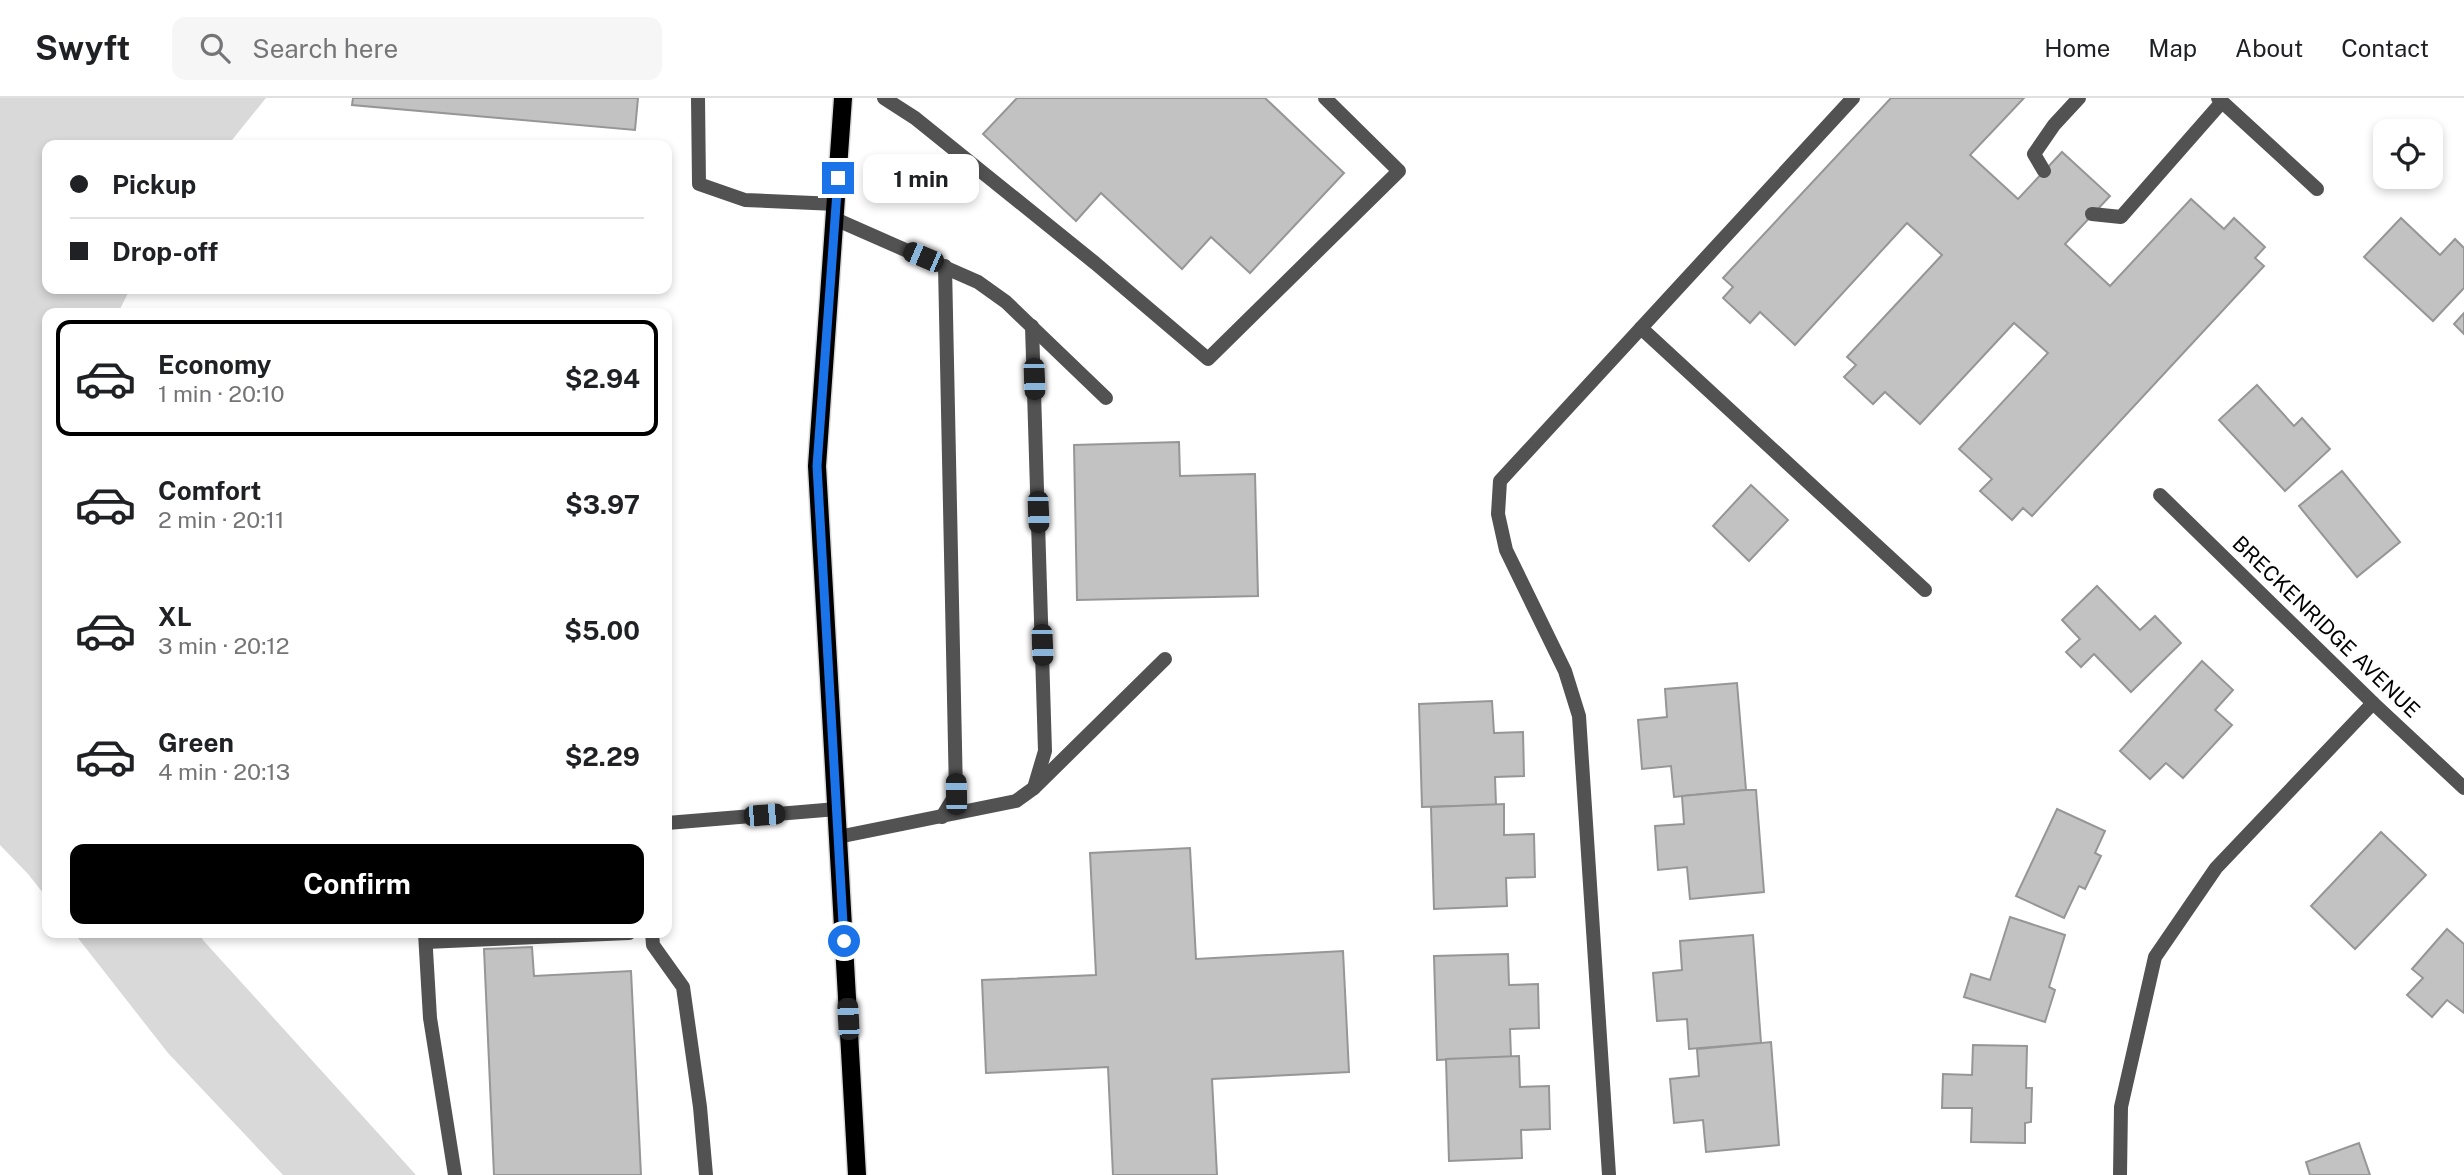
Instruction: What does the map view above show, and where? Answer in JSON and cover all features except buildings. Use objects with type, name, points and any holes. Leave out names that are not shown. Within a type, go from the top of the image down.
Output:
[{"type":"main road","points":[[843,98],[817,466],[857,1175]]},
{"type":"street","points":[[698,98],[699,184],[745,200],[835,211],[978,282],[1006,302],[1106,398]]},
{"type":"street","points":[[884,98],[915,118],[1095,263],[1208,359],[1399,172],[1325,98]]},
{"type":"street","points":[[1609,1175],[1579,716],[1565,671],[1506,550],[1498,514],[1500,481],[1853,98]]},
{"type":"street","points":[[2044,171],[2034,154],[2054,125],[2079,98]]},
{"type":"street","points":[[2092,214],[2121,217],[2220,100],[2317,189]]},
{"type":"street","points":[[942,817],[956,794],[945,266]]},
{"type":"street","points":[[1032,326],[1045,751],[1034,788]]},
{"type":"street","points":[[1641,328],[1925,590]]},
{"type":"street","name":"BRECKENRIDGE AVENUE","points":[[2160,495],[2372,703],[2464,788]]},
{"type":"street","points":[[838,837],[1016,801],[1034,788],[1165,659]]},
{"type":"street","points":[[2120,1175],[2121,1107],[2155,957],[2216,867],[2372,703]]},
{"type":"street","points":[[672,822],[836,809]]},
{"type":"street","points":[[426,938],[430,1018],[455,1175]]},
{"type":"street","points":[[652,938],[653,945],[682,987],[700,1107],[706,1175]]},
{"type":"shaded area","points":[[0,98],[266,98],[232,140],[42,140],[42,294],[128,294],[120,308],[42,308],[42,892],[0,845]]},
{"type":"shaded area","points":[[78,938],[203,938],[416,1175],[283,1175],[168,1053]]},
{"type":"route","points":[[838,178],[817,466],[844,941]]}]
